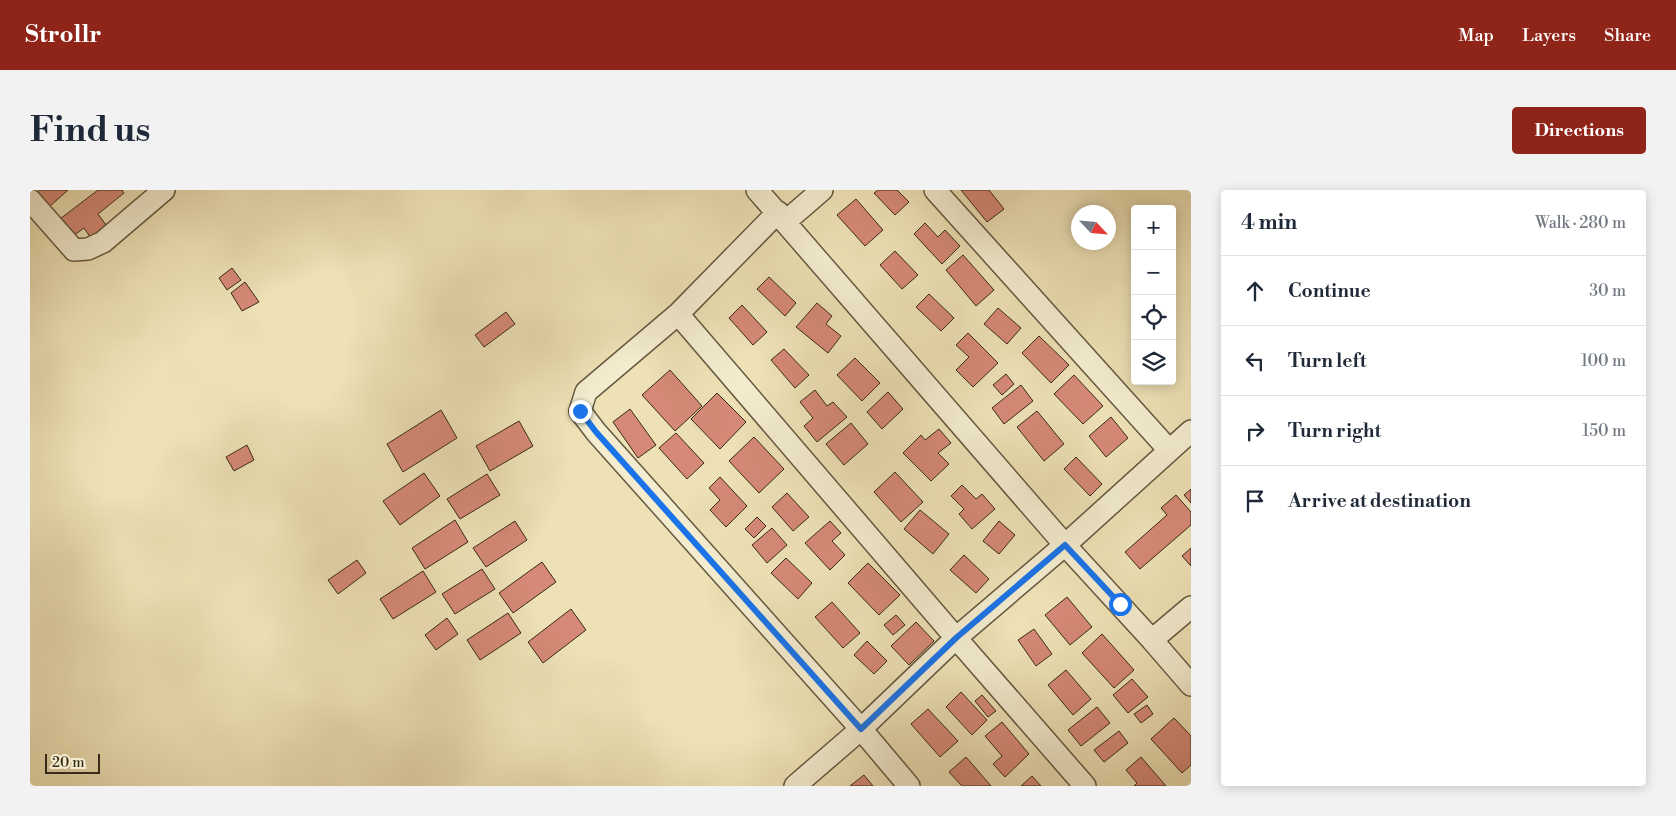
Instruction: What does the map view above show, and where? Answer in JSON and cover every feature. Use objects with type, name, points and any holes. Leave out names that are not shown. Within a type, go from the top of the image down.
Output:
[{"type":"street","points":[[30,200],[74,250],[88,249],[103,242],[164,190]]},
{"type":"street","points":[[757,190],[1065,545],[1191,685]]},
{"type":"street","points":[[822,190],[782,217],[678,314],[586,392],[580,411],[596,432],[861,729],[909,786]]},
{"type":"street","points":[[935,190],[1169,450]]},
{"type":"street","points":[[678,314],[1085,786]]},
{"type":"street","points":[[795,786],[861,729],[956,638],[1065,545],[1191,431]]},
{"type":"street","points":[[1152,640],[1191,607]]},
{"type":"building","points":[[40,190],[68,190],[49,207],[36,193]]},
{"type":"building","points":[[98,190],[122,190],[124,193],[98,214],[109,229],[93,241],[84,228],[69,239],[56,222]]},
{"type":"building","points":[[878,190],[897,190],[909,202],[895,215],[874,193]]},
{"type":"building","points":[[961,190],[989,190],[1004,209],[987,222]]},
{"type":"building","points":[[856,199],[883,230],[865,246],[837,215]]},
{"type":"building","points":[[925,223],[938,237],[945,230],[960,246],[942,264],[914,234]]},
{"type":"building","points":[[895,251],[918,275],[902,289],[880,265]]},
{"type":"building","points":[[963,255],[994,290],[976,306],[946,270]]},
{"type":"building","points":[[232,268],[241,280],[227,290],[219,278]]},
{"type":"building","points":[[769,277],[796,303],[785,316],[757,289]]},
{"type":"building","points":[[245,282],[259,302],[242,311],[231,293]]},
{"type":"building","points":[[929,294],[954,318],[941,331],[916,307]]},
{"type":"building","points":[[817,303],[832,316],[826,324],[841,336],[828,353],[796,327]]},
{"type":"building","points":[[742,305],[767,332],[753,345],[729,318]]},
{"type":"building","points":[[998,308],[1021,328],[1007,344],[984,324]]},
{"type":"building","points":[[506,312],[515,324],[484,347],[475,335]]},
{"type":"building","points":[[968,333],[998,363],[973,387],[956,370],[969,357],[956,345]]},
{"type":"building","points":[[1039,336],[1069,365],[1051,383],[1022,353]]},
{"type":"building","points":[[784,349],[809,375],[795,388],[771,360]]},
{"type":"building","points":[[855,358],[880,383],[862,401],[837,375]]},
{"type":"building","points":[[670,370],[702,406],[675,431],[642,395]]},
{"type":"building","points":[[1006,374],[1014,384],[1002,395],[993,385]]},
{"type":"building","points":[[1074,375],[1103,406],[1083,424],[1054,394]]},
{"type":"building","points":[[1021,385],[1033,401],[1004,424],[992,408]]},
{"type":"building","points":[[815,390],[827,406],[833,402],[847,417],[817,442],[804,426],[813,418],[800,402]]},
{"type":"building","points":[[888,392],[903,409],[882,429],[867,412]]},
{"type":"building","points":[[717,393],[746,422],[720,449],[691,419]]},
{"type":"building","points":[[630,409],[656,445],[638,458],[613,422]]},
{"type":"building","points":[[441,410],[457,438],[403,472],[387,444]]},
{"type":"building","points":[[1037,411],[1064,444],[1044,461],[1017,427]]},
{"type":"building","points":[[1111,417],[1128,438],[1106,457],[1089,436]]},
{"type":"building","points":[[519,421],[533,446],[490,471],[476,446]]},
{"type":"building","points":[[851,423],[868,444],[844,465],[826,444]]},
{"type":"building","points":[[939,429],[951,443],[938,453],[949,464],[931,481],[903,453],[921,435],[925,440]]},
{"type":"building","points":[[676,433],[704,463],[687,479],[659,448]]},
{"type":"building","points":[[754,437],[784,469],[759,493],[729,461]]},
{"type":"building","points":[[247,445],[254,460],[234,471],[226,457]]},
{"type":"building","points":[[1076,457],[1102,484],[1090,496],[1064,469]]},
{"type":"building","points":[[895,472],[923,502],[901,522],[874,492]]},
{"type":"building","points":[[424,473],[440,496],[400,525],[383,501]]},
{"type":"building","points":[[487,474],[500,495],[460,519],[447,499]]},
{"type":"building","points":[[720,477],[747,506],[726,527],[710,510],[720,500],[709,488]]},
{"type":"building","points":[[962,485],[976,499],[982,494],[995,509],[972,529],[959,514],[964,509],[951,496]]},
{"type":"building","points":[[1191,489],[1191,503],[1184,495]]},
{"type":"building","points":[[787,493],[809,517],[793,531],[772,507]]},
{"type":"building","points":[[1176,495],[1191,512],[1191,525],[1140,569],[1125,552],[1167,515],[1161,508]]},
{"type":"building","points":[[920,510],[949,534],[933,554],[904,529]]},
{"type":"building","points":[[757,517],[766,526],[754,538],[745,529]]},
{"type":"building","points":[[455,520],[468,542],[425,569],[412,548]]},
{"type":"building","points":[[515,521],[527,540],[486,567],[473,548]]},
{"type":"building","points":[[830,521],[841,533],[832,541],[845,555],[830,570],[805,543]]},
{"type":"building","points":[[999,521],[1015,535],[999,554],[983,541]]},
{"type":"building","points":[[772,528],[787,545],[767,563],[752,545]]},
{"type":"building","points":[[1191,548],[1191,566],[1182,556]]},
{"type":"building","points":[[964,555],[989,579],[976,593],[950,570]]},
{"type":"building","points":[[786,558],[812,583],[798,599],[771,573]]},
{"type":"building","points":[[357,560],[366,573],[338,594],[328,580]]},
{"type":"building","points":[[542,562],[556,582],[513,613],[499,593]]},
{"type":"building","points":[[868,563],[900,595],[879,615],[848,583]]},
{"type":"building","points":[[482,569],[495,589],[455,614],[442,594]]},
{"type":"building","points":[[423,571],[436,592],[393,619],[380,599]]},
{"type":"building","points":[[1067,597],[1092,627],[1070,645],[1045,615]]},
{"type":"building","points":[[832,602],[860,633],[843,648],[815,617]]},
{"type":"building","points":[[571,609],[586,630],[543,663],[528,642]]},
{"type":"building","points":[[508,613],[521,633],[480,660],[467,640]]},
{"type":"building","points":[[896,615],[905,625],[893,635],[884,625]]},
{"type":"building","points":[[447,618],[458,634],[436,650],[425,635]]},
{"type":"building","points":[[916,622],[934,641],[909,665],[891,646]]},
{"type":"building","points":[[1034,629],[1052,654],[1036,666],[1018,640]]},
{"type":"building","points":[[1102,634],[1134,670],[1114,688],[1082,653]]},
{"type":"building","points":[[867,641],[887,661],[874,674],[854,655]]},
{"type":"building","points":[[1066,670],[1091,699],[1073,715],[1048,685]]},
{"type":"building","points":[[1132,679],[1148,697],[1128,713],[1113,695]]},
{"type":"building","points":[[961,692],[987,720],[972,735],[946,707]]},
{"type":"building","points":[[982,695],[996,711],[988,717],[975,701]]},
{"type":"building","points":[[1147,705],[1153,714],[1141,723],[1134,714]]},
{"type":"building","points":[[1097,707],[1110,723],[1081,746],[1068,730]]},
{"type":"building","points":[[928,709],[958,741],[940,757],[911,724]]},
{"type":"building","points":[[1174,718],[1191,736],[1191,765],[1182,773],[1151,739]]},
{"type":"building","points":[[1002,722],[1029,754],[1005,777],[993,764],[1002,756],[985,736]]},
{"type":"building","points":[[1119,731],[1128,743],[1104,762],[1094,750]]},
{"type":"building","points":[[966,757],[991,786],[962,786],[949,772]]},
{"type":"building","points":[[1141,757],[1166,786],[1134,786],[1137,783],[1126,770]]},
{"type":"building","points":[[864,775],[873,786],[850,786]]},
{"type":"building","points":[[1032,776],[1041,786],[1021,786]]},
{"type":"route","points":[[580,411],[596,432],[861,729],[956,638],[1065,545],[1120,604]]}]
